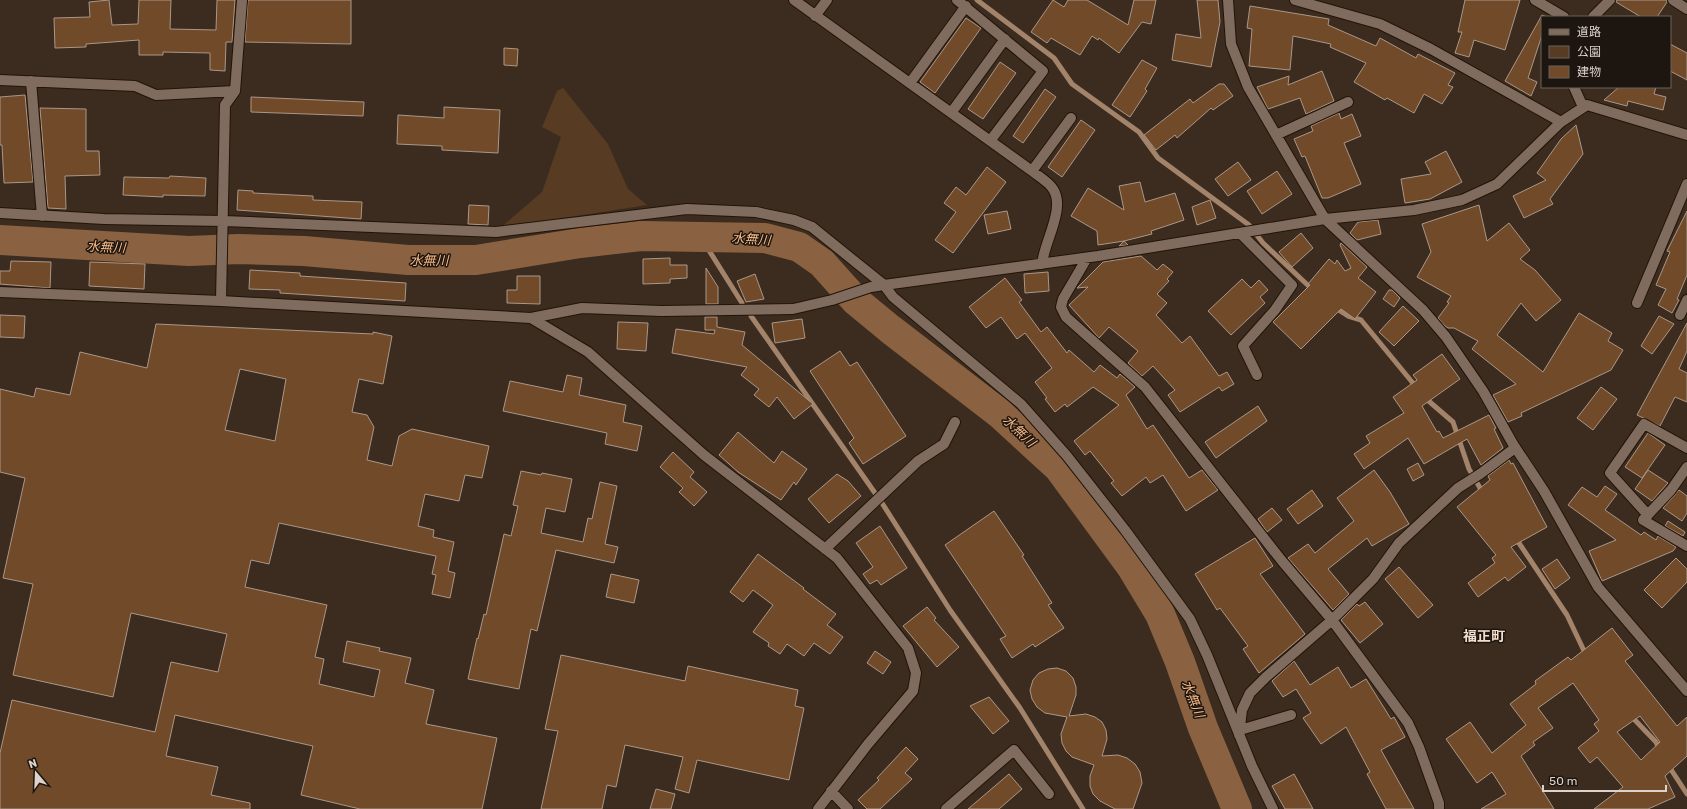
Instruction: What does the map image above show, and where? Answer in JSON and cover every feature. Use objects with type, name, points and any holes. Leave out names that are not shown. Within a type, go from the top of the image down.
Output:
[{"type":"street","points":[[221,301],[224,221],[225,105],[235,92],[242,0]]},
{"type":"street","points":[[794,0],[1032,171],[1054,189],[1058,208],[1043,253],[1042,264]]},
{"type":"street","points":[[815,16],[827,0]]},
{"type":"street","points":[[957,0],[1043,71],[990,141]]},
{"type":"street","points":[[1228,0],[1231,44],[1248,87],[1325,219],[1423,310],[1446,337],[1483,391],[1515,448],[1544,491],[1598,587],[1687,691]]},
{"type":"street","points":[[1295,0],[1380,24],[1430,49],[1561,122]]},
{"type":"street","points":[[1535,0],[1562,16]]},
{"type":"street","points":[[1594,16],[1610,0]]},
{"type":"street","points":[[1673,0],[1687,8]]},
{"type":"street","points":[[910,83],[966,6]]},
{"type":"street","points":[[951,113],[1005,39]]},
{"type":"street","points":[[0,80],[135,86],[156,95],[235,92]]},
{"type":"street","points":[[31,82],[42,216]]},
{"type":"street","points":[[1574,88],[1583,107]]},
{"type":"street","points":[[1276,135],[1348,102]]},
{"type":"street","points":[[0,292],[221,301],[531,318],[582,308],[706,312],[793,308],[832,300],[872,287],[884,285],[1087,258],[1241,234],[1325,219],[1414,210],[1462,200],[1497,184],[1561,122],[1587,105],[1687,134]]},
{"type":"street","points":[[1032,171],[1071,118]]},
{"type":"street","points":[[1637,303],[1687,184]]},
{"type":"street","points":[[0,213],[42,216],[224,221],[496,232],[687,209],[756,212],[794,220],[812,227],[884,285],[893,297],[1021,404],[1067,456],[1190,619],[1207,655],[1252,766],[1274,809]]},
{"type":"street","points":[[1241,234],[1292,285],[1275,310],[1243,346],[1257,375]]},
{"type":"street","points":[[1087,258],[1063,298],[1061,308],[1066,317],[1145,386],[1282,561],[1332,620],[1408,723],[1419,747],[1439,803],[1439,809]]},
{"type":"street","points":[[1680,315],[1687,300]]},
{"type":"street","points":[[531,318],[588,352],[704,455],[837,558],[908,648],[916,673],[913,691],[904,704],[868,744],[818,809]]},
{"type":"street","points":[[825,549],[918,461],[944,444],[955,422]]},
{"type":"street","points":[[1648,514],[1610,473],[1644,424],[1687,448]]},
{"type":"street","points":[[1239,732],[1242,710],[1250,693],[1266,677],[1332,620],[1373,579],[1399,543],[1458,488],[1515,448]]},
{"type":"street","points":[[1687,467],[1671,490],[1643,520],[1687,546]]},
{"type":"street","points":[[1239,732],[1291,715]]},
{"type":"street","points":[[946,809],[1014,750],[1049,794]]},
{"type":"street","points":[[831,791],[848,809]]},
{"type":"green space","points":[[563,88],[608,144],[628,189],[647,205],[500,228],[542,192],[561,137],[542,127],[557,91]]},
{"type":"building","points":[[109,0],[112,25],[138,24],[139,0],[171,0],[170,29],[216,30],[217,0],[235,0],[232,42],[226,42],[225,71],[210,70],[210,53],[163,52],[163,55],[139,55],[139,40],[86,44],[86,47],[55,48],[54,18],[90,17],[89,2]]},
{"type":"building","points":[[248,0],[351,0],[351,44],[245,42]]},
{"type":"building","points":[[1053,0],[1064,7],[1068,0],[1087,0],[1128,25],[1134,0],[1156,0],[1151,24],[1142,22],[1119,53],[1099,38],[1098,40],[1092,36],[1080,55],[1051,38],[1047,43],[1031,32]]},
{"type":"building","points":[[1197,0],[1218,0],[1220,22],[1211,67],[1172,60],[1176,34],[1201,38]]},
{"type":"building","points":[[1465,0],[1520,0],[1505,50],[1474,40],[1469,57],[1455,53],[1462,32],[1458,32]]},
{"type":"building","points":[[1616,0],[1667,0],[1658,16],[1639,16],[1616,2]]},
{"type":"building","points":[[1250,6],[1329,19],[1328,25],[1376,46],[1380,38],[1416,58],[1418,54],[1455,73],[1448,85],[1453,87],[1442,104],[1424,94],[1414,113],[1387,98],[1385,100],[1354,82],[1366,63],[1330,47],[1331,44],[1293,36],[1290,70],[1249,66],[1252,29],[1247,28]]},
{"type":"building","points":[[1541,17],[1541,38],[1528,78],[1537,82],[1531,96],[1505,81]]},
{"type":"building","points":[[966,18],[981,28],[935,93],[920,82]]},
{"type":"building","points":[[1671,45],[1687,53],[1687,80],[1671,72]]},
{"type":"building","points":[[504,48],[518,49],[517,66],[504,65]]},
{"type":"building","points":[[1142,60],[1157,68],[1145,89],[1147,91],[1130,117],[1112,105]]},
{"type":"building","points":[[1000,62],[1016,73],[983,119],[968,109]]},
{"type":"building","points":[[1322,71],[1334,101],[1306,114],[1300,98],[1268,109],[1257,87],[1289,76],[1288,85]]},
{"type":"building","points":[[1219,84],[1224,84],[1233,96],[1213,110],[1211,108],[1177,138],[1175,135],[1156,150],[1144,135],[1190,99],[1193,103]]},
{"type":"building","points":[[1618,88],[1656,88],[1654,94],[1666,97],[1663,110],[1628,101],[1627,106],[1604,100]]},
{"type":"building","points":[[1045,89],[1056,97],[1023,143],[1013,136]]},
{"type":"building","points":[[25,95],[33,182],[4,183],[2,145],[0,145],[0,97]]},
{"type":"building","points":[[251,97],[364,102],[363,116],[251,112]]},
{"type":"building","points":[[444,107],[500,110],[498,153],[442,150],[442,146],[397,144],[398,115],[444,118]]},
{"type":"building","points":[[40,108],[86,109],[86,151],[99,151],[100,175],[65,176],[66,209],[48,208]]},
{"type":"building","points":[[1339,113],[1341,119],[1352,114],[1361,136],[1344,143],[1361,184],[1328,198],[1322,198],[1305,156],[1302,157],[1294,139],[1313,131],[1311,126]]},
{"type":"building","points":[[1081,120],[1095,130],[1062,177],[1048,167]]},
{"type":"building","points":[[1576,125],[1583,154],[1550,199],[1553,204],[1524,218],[1513,196],[1546,180],[1537,173],[1561,139]]},
{"type":"building","points":[[1446,151],[1462,182],[1430,199],[1405,203],[1401,179],[1431,174],[1425,162]]},
{"type":"building","points":[[1238,162],[1251,180],[1228,196],[1215,179]]},
{"type":"building","points":[[987,167],[1006,182],[953,253],[935,240],[956,212],[944,203],[956,187],[966,195]]},
{"type":"building","points":[[1277,171],[1292,194],[1262,214],[1247,191]]},
{"type":"building","points":[[170,176],[206,178],[205,196],[163,195],[163,197],[123,195],[124,177],[169,178]]},
{"type":"building","points":[[1140,182],[1145,202],[1175,193],[1184,220],[1151,231],[1152,234],[1124,241],[1098,245],[1097,231],[1071,216],[1088,188],[1124,210],[1119,186]]},
{"type":"building","points":[[238,190],[253,191],[253,193],[313,196],[313,200],[362,202],[361,219],[237,210]]},
{"type":"building","points":[[1210,200],[1216,218],[1197,225],[1192,207]]},
{"type":"building","points":[[469,205],[489,206],[488,225],[468,224]]},
{"type":"building","points":[[1479,205],[1487,241],[1509,223],[1530,250],[1520,259],[1535,270],[1561,300],[1536,321],[1521,303],[1497,335],[1543,372],[1579,313],[1612,333],[1608,341],[1623,350],[1611,370],[1521,413],[1522,416],[1508,422],[1493,395],[1516,384],[1472,349],[1478,341],[1454,328],[1448,328],[1445,326],[1438,318],[1449,303],[1447,302],[1451,296],[1417,277],[1431,252],[1422,224]]},
{"type":"building","points":[[1007,211],[1011,229],[988,234],[984,215]]},
{"type":"building","points":[[1687,211],[1687,275],[1677,299],[1679,300],[1672,313],[1658,305],[1666,289],[1656,285],[1670,252],[1667,251]]},
{"type":"building","points":[[1378,220],[1381,234],[1357,240],[1350,233],[1358,222]]},
{"type":"building","points":[[1301,233],[1313,248],[1292,267],[1279,252]]},
{"type":"building","points":[[1124,241],[1128,245],[1119,246]]},
{"type":"building","points":[[1341,243],[1367,267],[1358,278],[1376,292],[1355,319],[1341,309],[1301,349],[1273,322],[1310,285],[1308,284],[1329,259],[1335,264],[1337,260],[1345,271],[1351,268],[1340,245]]},
{"type":"building","points":[[1141,256],[1157,270],[1163,264],[1173,272],[1167,279],[1169,281],[1157,294],[1167,303],[1156,315],[1182,343],[1190,336],[1219,376],[1227,372],[1234,384],[1222,391],[1219,387],[1180,412],[1168,395],[1175,390],[1153,366],[1142,376],[1128,363],[1138,351],[1109,327],[1099,338],[1069,305],[1088,287],[1077,288],[1103,262]]},
{"type":"building","points":[[670,258],[670,265],[687,265],[687,278],[670,279],[670,283],[643,284],[643,259]]},
{"type":"building","points":[[11,261],[51,262],[50,288],[0,284],[0,271],[10,271]]},
{"type":"building","points":[[90,262],[145,264],[144,289],[89,286]]},
{"type":"building","points":[[706,268],[718,287],[718,304],[706,304]]},
{"type":"building","points":[[250,270],[300,273],[300,276],[406,283],[405,301],[280,293],[280,290],[249,289]]},
{"type":"building","points":[[1048,272],[1049,291],[1025,293],[1024,274]]},
{"type":"building","points":[[755,274],[764,299],[746,302],[737,281]]},
{"type":"building","points":[[517,276],[540,276],[540,304],[507,303],[507,290],[517,290]]},
{"type":"building","points":[[1005,278],[1022,300],[1019,302],[1041,332],[1047,327],[1067,353],[1069,350],[1094,372],[1100,365],[1117,378],[1120,374],[1135,387],[1126,395],[1147,429],[1153,425],[1189,478],[1202,470],[1218,490],[1186,511],[1163,475],[1150,483],[1146,477],[1122,496],[1111,483],[1114,481],[1090,451],[1085,455],[1074,441],[1119,405],[1093,387],[1067,407],[1065,404],[1055,412],[1035,382],[1052,368],[1025,333],[1017,339],[1001,317],[986,328],[969,307]]},
{"type":"building","points":[[1242,279],[1251,288],[1259,280],[1268,290],[1260,297],[1265,303],[1231,335],[1208,311]]},
{"type":"building","points":[[1389,290],[1392,290],[1400,298],[1394,307],[1383,299]]},
{"type":"building","points":[[1403,306],[1419,321],[1394,346],[1379,332]]},
{"type":"building","points":[[0,315],[25,316],[24,338],[0,337]]},
{"type":"building","points":[[1659,316],[1674,324],[1652,354],[1641,346]]},
{"type":"building","points":[[705,317],[717,317],[717,327],[745,332],[742,345],[813,404],[794,419],[777,397],[769,407],[754,395],[759,389],[741,375],[747,367],[672,353],[676,329],[714,334],[715,330],[705,330]]},
{"type":"building","points":[[802,319],[805,338],[775,343],[772,323]]},
{"type":"building","points":[[618,322],[648,323],[646,351],[617,349]]},
{"type":"building","points":[[1687,323],[1687,351],[1679,369],[1687,373],[1687,402],[1675,397],[1660,426],[1637,415]]},
{"type":"building","points":[[156,324],[373,334],[373,332],[392,336],[383,384],[359,379],[352,412],[367,415],[374,427],[367,460],[392,466],[399,436],[412,429],[489,446],[482,478],[465,475],[459,501],[425,494],[418,526],[434,530],[433,537],[454,542],[448,571],[455,573],[450,598],[432,594],[436,575],[432,574],[436,556],[279,523],[269,564],[251,560],[245,587],[327,605],[315,657],[324,659],[319,684],[374,697],[380,670],[343,662],[347,641],[380,648],[379,651],[411,658],[405,683],[434,690],[426,724],[497,738],[482,809],[360,809],[301,795],[313,746],[175,715],[166,756],[218,767],[211,795],[250,803],[250,809],[0,809],[0,753],[12,700],[155,732],[171,662],[218,672],[227,634],[131,613],[113,697],[13,675],[33,584],[3,578],[25,478],[0,472],[0,389],[34,397],[36,388],[70,395],[80,352],[147,368]],"holes":[[[240,369],[286,379],[275,441],[225,430]]]},
{"type":"building","points":[[840,351],[850,366],[857,362],[906,436],[863,464],[849,443],[854,438],[810,371]]},
{"type":"building","points":[[1442,354],[1460,379],[1422,406],[1437,432],[1439,431],[1443,438],[1489,415],[1496,428],[1494,429],[1503,448],[1481,465],[1467,439],[1424,464],[1408,438],[1364,469],[1354,454],[1370,443],[1366,436],[1404,413],[1393,397],[1417,380],[1413,375]]},
{"type":"building","points":[[567,375],[582,378],[579,395],[626,405],[623,422],[642,426],[637,451],[605,444],[607,433],[503,411],[510,381],[563,392]]},
{"type":"building","points":[[1601,387],[1617,399],[1593,430],[1577,418]]},
{"type":"building","points":[[1258,406],[1267,421],[1216,458],[1205,442]]},
{"type":"building","points":[[738,432],[774,463],[782,451],[807,469],[796,485],[794,482],[781,500],[738,472],[719,455]]},
{"type":"building","points":[[1648,433],[1665,445],[1642,478],[1625,467]]},
{"type":"building","points":[[673,452],[694,472],[690,477],[707,492],[694,506],[679,492],[683,488],[660,467]]},
{"type":"building","points":[[1509,460],[1511,464],[1513,463],[1547,527],[1511,547],[1526,567],[1508,581],[1505,577],[1478,597],[1468,583],[1495,563],[1492,558],[1496,555],[1457,507],[1490,480],[1488,476]]},
{"type":"building","points":[[1418,463],[1424,475],[1413,481],[1407,469]]},
{"type":"building","points":[[1374,470],[1390,492],[1409,524],[1372,546],[1367,538],[1328,569],[1349,594],[1333,610],[1288,558],[1308,544],[1315,553],[1354,521],[1337,498]]},
{"type":"building","points":[[1648,470],[1668,483],[1652,501],[1635,489]]},
{"type":"building","points":[[521,471],[541,475],[542,473],[572,479],[565,512],[546,508],[541,533],[583,542],[588,518],[592,519],[600,482],[617,486],[605,544],[618,547],[614,563],[556,550],[537,631],[531,629],[519,689],[468,679],[477,638],[478,639],[484,614],[486,615],[504,534],[511,536],[518,506],[513,505]]},
{"type":"building","points":[[837,474],[848,481],[861,496],[829,523],[808,499]]},
{"type":"building","points":[[1605,486],[1617,494],[1605,510],[1641,535],[1644,532],[1656,540],[1658,536],[1676,547],[1673,551],[1602,581],[1589,551],[1616,540],[1568,505],[1582,487],[1597,497]]},
{"type":"building","points":[[1312,490],[1323,506],[1298,524],[1287,509]]},
{"type":"building","points":[[1679,490],[1687,496],[1687,513],[1682,521],[1663,508]]},
{"type":"building","points":[[1272,508],[1282,520],[1267,532],[1258,519]]},
{"type":"building","points":[[994,511],[1024,555],[1022,556],[1052,603],[1048,605],[1064,628],[1035,647],[1033,644],[1012,658],[1000,639],[1006,636],[945,545]]},
{"type":"building","points":[[1668,521],[1685,532],[1683,536],[1665,526]]},
{"type":"building","points":[[880,526],[907,568],[881,585],[877,580],[870,584],[863,574],[873,567],[856,543]]},
{"type":"building","points":[[1255,538],[1273,566],[1260,574],[1305,634],[1259,673],[1243,649],[1248,646],[1220,608],[1217,610],[1195,574]]},
{"type":"building","points":[[758,554],[836,614],[827,625],[843,637],[830,654],[814,643],[804,656],[787,644],[780,654],[768,646],[769,643],[753,632],[773,605],[753,590],[743,602],[730,592]]},
{"type":"building","points":[[1676,558],[1687,569],[1687,582],[1662,608],[1644,590]]},
{"type":"building","points":[[1557,559],[1570,578],[1555,589],[1542,569]]},
{"type":"building","points":[[1399,567],[1433,605],[1418,618],[1385,579]]},
{"type":"building","points":[[611,574],[639,580],[634,603],[606,597]]},
{"type":"building","points":[[1365,602],[1383,624],[1360,643],[1341,620],[1357,604],[1359,606]]},
{"type":"building","points":[[927,607],[936,618],[934,620],[959,647],[937,667],[903,626]]},
{"type":"building","points":[[1612,628],[1633,655],[1625,661],[1677,726],[1687,717],[1687,756],[1665,776],[1675,797],[1648,809],[1594,809],[1623,787],[1597,757],[1590,763],[1578,748],[1599,731],[1594,724],[1599,720],[1573,683],[1538,708],[1553,728],[1533,742],[1535,745],[1521,756],[1554,809],[1481,809],[1506,794],[1492,772],[1477,783],[1446,739],[1470,722],[1492,753],[1526,725],[1510,704],[1536,684],[1535,681],[1568,657],[1571,660]],"holes":[[[1640,716],[1660,742],[1641,760],[1617,732]]]},
{"type":"building","points":[[875,651],[891,662],[883,674],[867,663]]},
{"type":"building","points":[[561,655],[685,681],[688,666],[798,690],[795,706],[804,708],[789,780],[697,760],[689,793],[675,789],[683,757],[625,745],[616,787],[607,785],[602,809],[541,809],[558,731],[545,729]]},
{"type":"building","points":[[1294,661],[1310,685],[1338,667],[1351,688],[1366,679],[1391,719],[1394,717],[1405,737],[1381,750],[1414,809],[1386,809],[1367,774],[1370,772],[1346,727],[1321,744],[1303,718],[1311,713],[1296,689],[1283,697],[1272,681]]},
{"type":"building","points":[[1057,668],[1066,671],[1073,678],[1076,687],[1076,695],[1069,716],[1086,714],[1095,717],[1102,722],[1106,730],[1107,739],[1102,756],[1118,755],[1127,758],[1135,764],[1140,772],[1142,783],[1133,809],[1115,809],[1100,801],[1093,794],[1090,786],[1090,776],[1094,765],[1072,757],[1066,751],[1062,743],[1061,734],[1067,717],[1045,713],[1037,707],[1032,699],[1030,690],[1033,680],[1039,673],[1048,669]]},
{"type":"building","points":[[989,697],[1009,721],[993,734],[970,706]]},
{"type":"building","points":[[906,747],[918,759],[905,773],[912,779],[880,809],[867,809],[858,800],[879,780],[877,778]]},
{"type":"building","points":[[1009,774],[1022,789],[999,809],[968,809]]},
{"type":"building","points":[[1294,774],[1313,809],[1285,809],[1272,786]]},
{"type":"building","points":[[656,789],[675,794],[671,809],[650,809]]},
{"type":"waterway","points":[[977,0],[1054,58],[1072,84],[1139,132],[1158,158],[1249,225],[1263,243],[1314,291]]},
{"type":"waterway","name":"水無川","points":[[0,240],[189,251],[238,249],[304,251],[408,260],[476,260],[580,243],[641,236],[765,238],[799,247],[822,263],[856,301],[999,413],[1059,468],[1131,566],[1160,614],[1180,662],[1203,728],[1237,809]]},
{"type":"waterway","points":[[700,236],[742,303]]},
{"type":"waterway","points":[[1334,307],[1348,316],[1361,320],[1417,388]]},
{"type":"waterway","points":[[751,316],[882,503],[950,610],[1020,708],[1083,809]]},
{"type":"waterway","points":[[1424,397],[1453,422],[1469,469],[1483,493]]},
{"type":"waterway","points":[[1515,537],[1567,615],[1586,655]]},
{"type":"waterway","points":[[1631,716],[1656,742],[1660,751]]},
{"type":"waterway","points":[[1668,765],[1687,794]]},
{"type":"district","name":"福正町","points":[[1484,636]]}]
